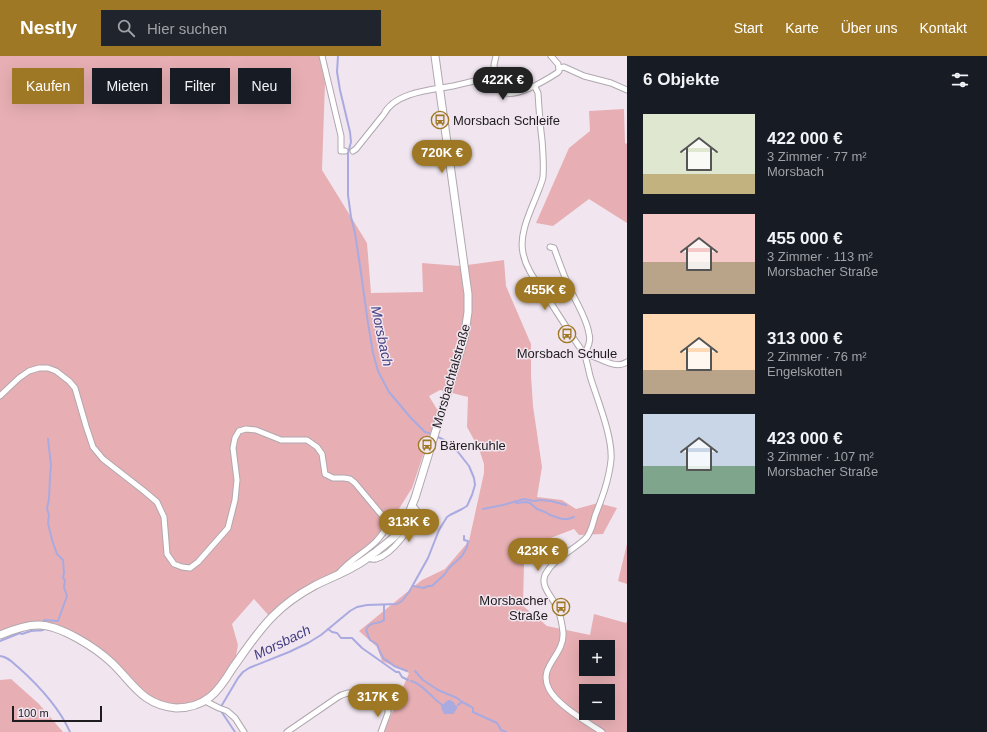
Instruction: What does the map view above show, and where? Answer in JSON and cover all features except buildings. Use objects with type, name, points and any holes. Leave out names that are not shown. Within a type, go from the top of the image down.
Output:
[{"type":"main road","name":"Morsbachtalstraße","points":[[0,635],[31,625],[44,625],[56,628],[101,653],[134,688],[145,697],[156,703],[170,707],[182,708],[192,706],[204,701],[217,690],[255,636],[283,606],[312,587],[367,558],[385,545],[401,529],[415,498],[464,340],[469,304],[435,56]]},
{"type":"street","points":[[322,56],[341,136],[343,151]]},
{"type":"street","points":[[496,56],[494,65],[496,83],[500,90],[507,94],[535,87],[557,73],[559,71],[558,64],[551,56]]},
{"type":"street","points":[[559,68],[564,67],[584,76],[611,83],[627,90]]},
{"type":"street","points":[[353,151],[387,109],[393,104],[418,92],[475,81],[493,80],[496,83]]},
{"type":"street","points":[[535,87],[538,93],[544,163],[543,179],[526,223],[522,250],[526,264],[534,279],[584,354],[610,441],[611,458],[604,491],[587,538],[560,558],[545,576],[543,583],[556,604],[562,625],[563,640],[550,663],[546,675],[547,685],[553,695],[573,713],[602,732]]},
{"type":"street","points":[[550,247],[554,248],[566,280],[588,326],[590,335],[589,342],[587,351],[584,354]]},
{"type":"street","points":[[584,354],[589,354],[619,365],[627,362]]},
{"type":"street","points":[[0,396],[19,378],[29,371],[39,368],[48,368],[56,371],[69,380],[75,388],[93,447],[102,459],[157,502],[164,517],[167,554],[174,564],[182,567],[190,568],[198,562],[228,528],[235,500],[237,480],[233,448],[235,438],[239,431],[246,429],[256,430],[281,440],[307,440],[317,447],[322,454],[325,474],[333,478],[350,479],[356,483],[385,519],[387,525],[384,533],[377,541],[344,567],[339,574]]},
{"type":"street","points":[[287,732],[334,700],[343,695],[352,693],[382,700],[388,705],[388,713],[381,732]]},
{"type":"street","points":[[204,701],[227,711],[244,732]]},
{"type":"shaded area","points":[[0,56],[319,56],[325,83],[322,170],[367,243],[371,293],[423,292],[422,263],[460,266],[504,260],[506,286],[531,344],[533,406],[542,467],[537,497],[562,500],[576,509],[598,503],[617,508],[603,534],[579,535],[574,529],[548,539],[524,564],[523,606],[547,626],[590,635],[594,614],[626,623],[627,621],[627,732],[384,732],[409,673],[382,661],[377,647],[359,631],[422,580],[445,569],[469,541],[484,473],[484,464],[479,449],[467,427],[468,397],[440,390],[429,396],[438,411],[412,488],[379,541],[334,577],[270,617],[254,599],[232,624],[238,645],[235,661],[207,696],[197,702],[185,705],[173,705],[152,699],[126,675],[94,649],[42,623],[0,632]]},
{"type":"shaded area","points":[[624,109],[625,143],[627,144],[627,223],[589,199],[553,226],[536,223],[569,148],[590,131],[589,111]]},
{"type":"shaded area","points":[[627,544],[627,584],[618,581]]},
{"type":"shaded area","points":[[11,679],[39,704],[63,732],[0,732],[0,680]]},
{"type":"water","points":[[448,700],[455,703],[454,704],[458,707],[453,714],[444,714],[442,710],[441,706]]},
{"type":"waterway","name":"Morsbach","points":[[338,56],[337,72],[351,142],[348,153],[348,195],[373,353],[378,371],[389,392],[425,432],[432,434]]},
{"type":"waterway","name":"Morsbach","points":[[235,732],[221,711],[222,705],[243,672],[249,668],[308,643],[321,635],[357,607],[367,605],[397,604],[402,601],[409,592],[428,558],[439,530],[447,517],[467,506],[475,485],[469,466],[458,452],[444,440],[436,436]]},
{"type":"waterway","points":[[44,620],[58,621],[67,596],[64,587],[65,581],[63,577],[63,560],[57,554],[48,523],[49,515],[47,509],[51,465],[48,439]]},
{"type":"waterway","points":[[483,509],[524,499],[534,501],[551,501],[566,505]]},
{"type":"waterway","points":[[515,502],[530,503],[537,509],[562,519],[574,517]]},
{"type":"waterway","points":[[413,586],[424,588],[432,586],[445,574],[449,568],[462,556],[467,547],[468,541],[464,540],[464,536]]},
{"type":"waterway","points":[[384,605],[384,620],[369,625],[366,630],[370,640],[377,644],[384,659],[394,666],[407,671]]},
{"type":"waterway","points":[[328,629],[337,633],[341,638],[352,638],[362,648],[396,672],[399,672],[402,677],[408,680]]},
{"type":"waterway","points":[[0,641],[20,633],[22,634],[43,630]]},
{"type":"waterway","name":"Morsbach","points":[[0,656],[5,657],[12,662],[40,688],[54,705],[70,732]]},
{"type":"waterway","points":[[415,671],[423,680],[438,690],[457,698],[470,706],[473,708],[473,712],[497,723],[501,730],[506,732]]},
{"type":"waterway","points":[[411,681],[420,685],[442,705]]},
{"type":"waterway","points":[[458,705],[462,702]]},
{"type":"place","name":"Morsbach Schleife","points":[[440,120]]},
{"type":"place","name":"Morsbach Schule","points":[[567,334]]},
{"type":"place","name":"Bärenkuhle","points":[[427,445]]},
{"type":"place","name":"Morsbacher Straße","points":[[561,607]]}]
